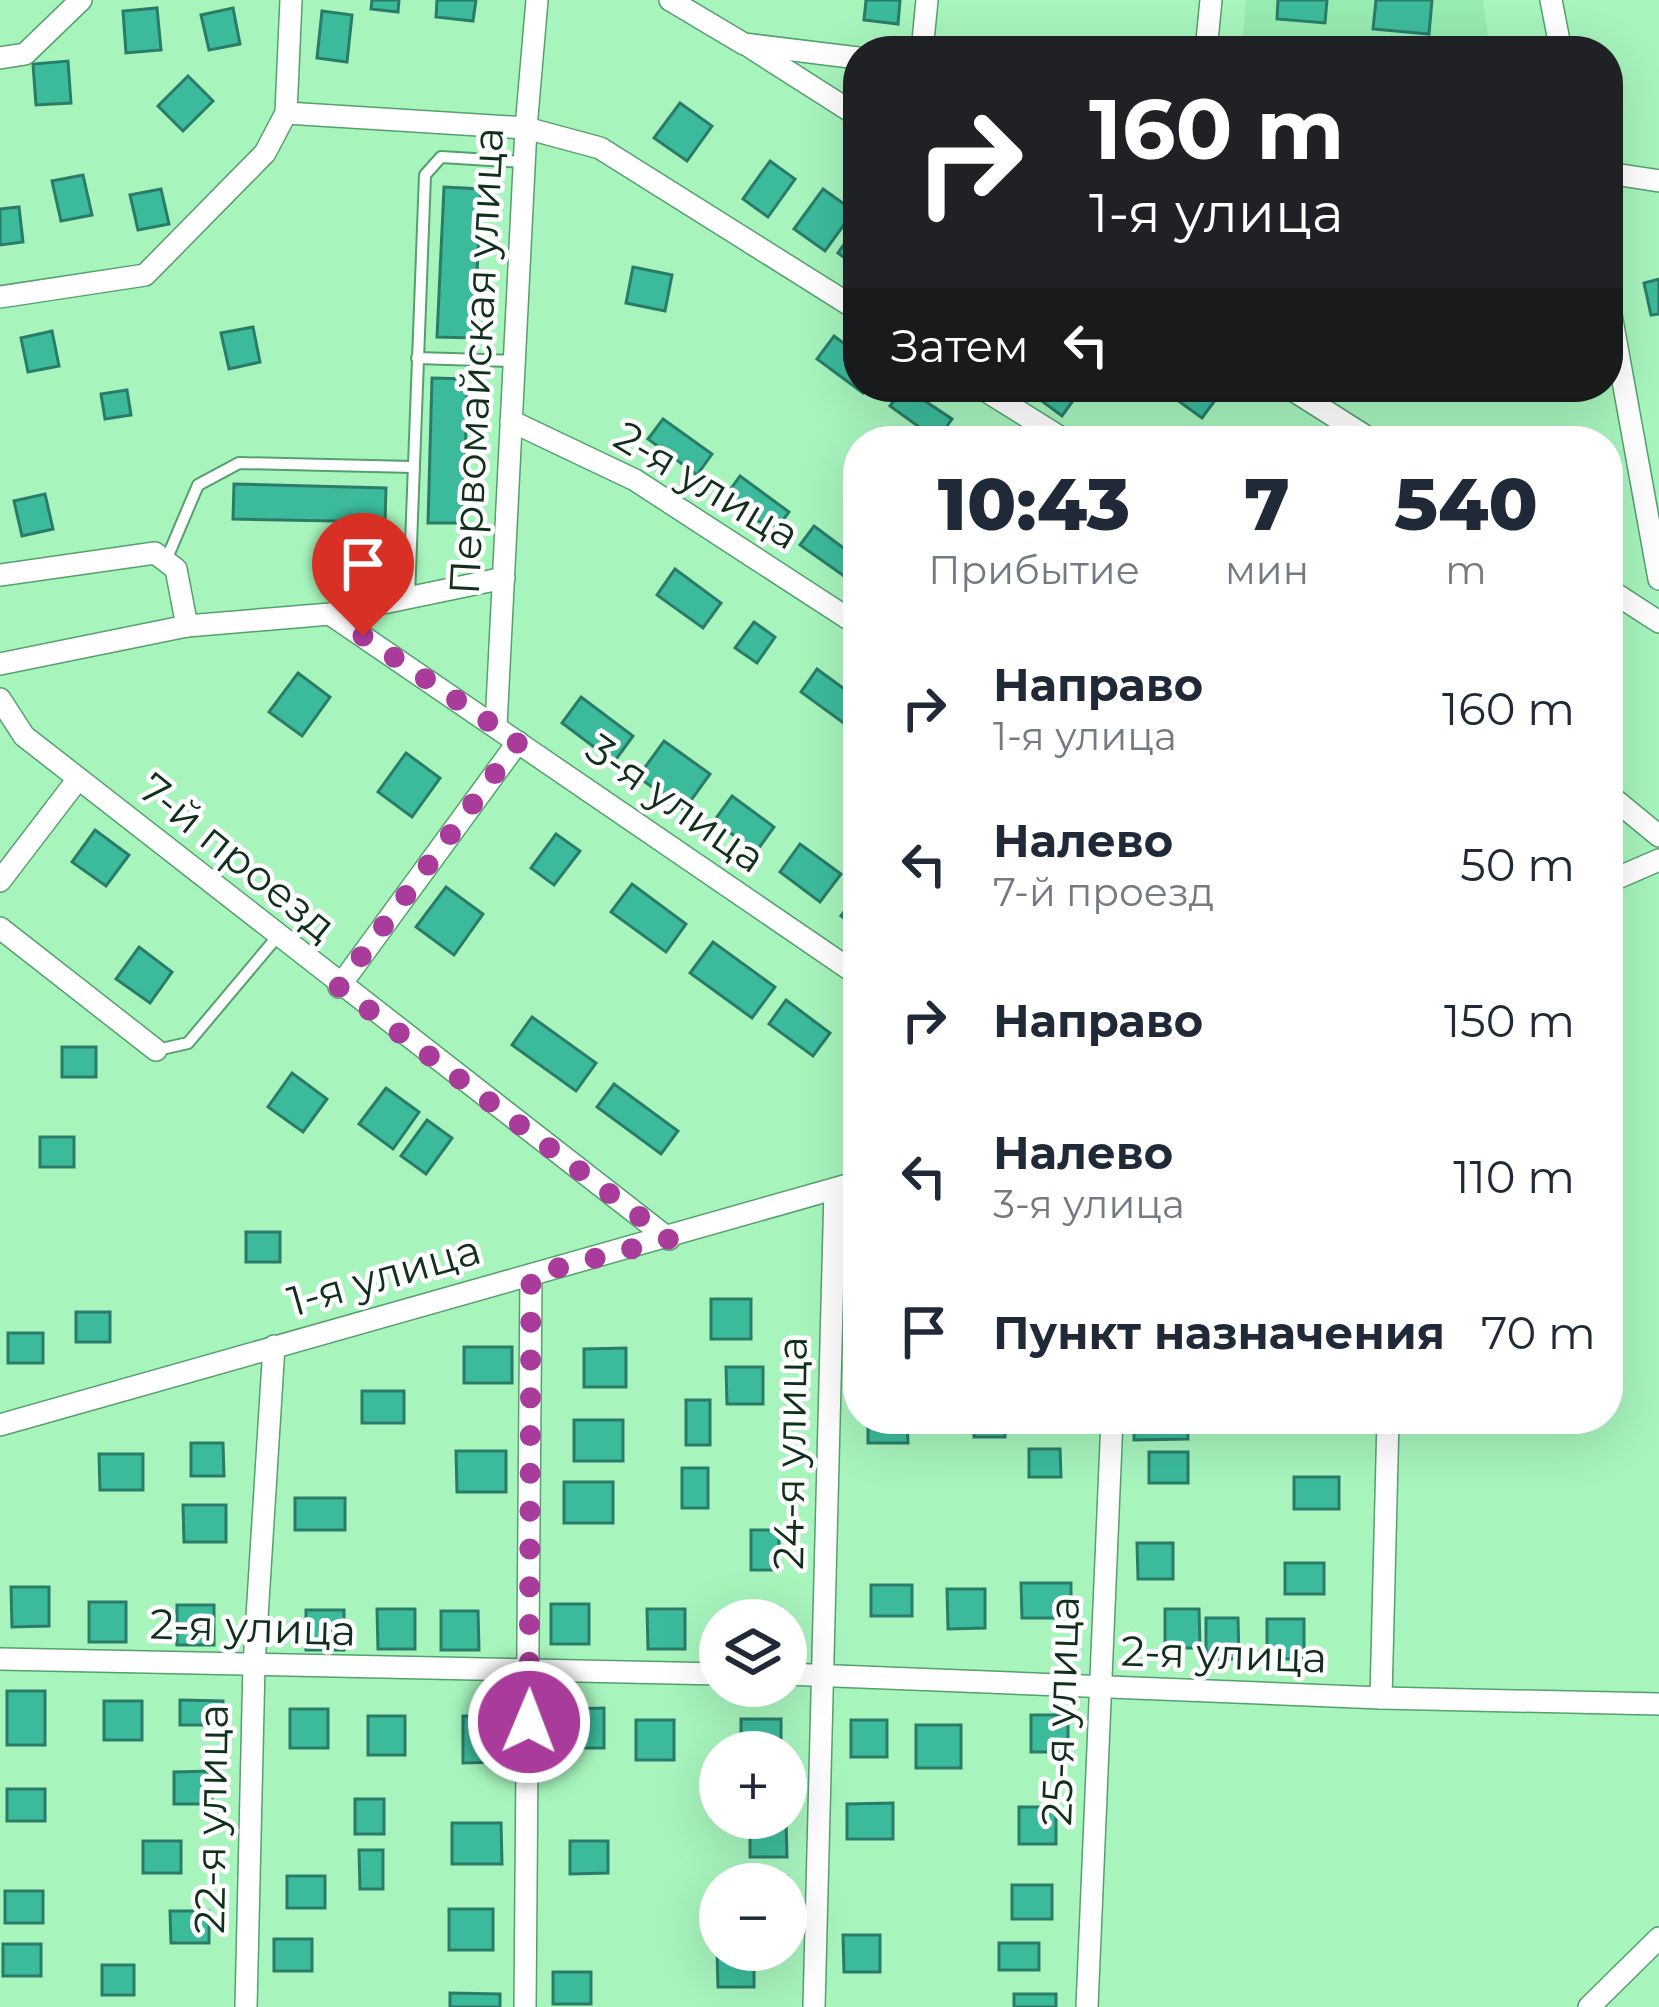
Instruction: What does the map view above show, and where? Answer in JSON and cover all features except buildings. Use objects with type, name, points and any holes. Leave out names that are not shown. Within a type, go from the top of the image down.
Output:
[{"type":"street","points":[[0,58],[26,55],[81,0]]},
{"type":"street","points":[[0,297],[146,275],[265,153],[286,112],[291,0]]},
{"type":"street","name":"Первомайская улица","points":[[496,726],[524,162],[538,0]]},
{"type":"street","points":[[670,0],[843,107]]},
{"type":"street","points":[[923,36],[927,0]]},
{"type":"street","points":[[1206,36],[1210,0]]},
{"type":"street","points":[[1551,0],[1558,36]]},
{"type":"street","points":[[744,44],[843,56]]},
{"type":"street","points":[[286,112],[526,128],[600,148],[843,301]]},
{"type":"street","points":[[1623,175],[1659,181]]},
{"type":"street","points":[[1623,381],[1659,580]]},
{"type":"street","points":[[1004,402],[1042,426]]},
{"type":"street","points":[[1312,402],[1349,426]]},
{"type":"street","name":"2-я улица","points":[[511,421],[635,480],[843,615]]},
{"type":"street","points":[[0,575],[155,553],[176,569],[187,626]]},
{"type":"street","points":[[0,664],[187,626],[330,614],[504,578]]},
{"type":"street","points":[[1623,599],[1659,622]]},
{"type":"street","name":"3-я улица","points":[[330,614],[843,965]]},
{"type":"street","name":"7-й проезд","points":[[0,699],[24,736],[339,987],[669,1239]]},
{"type":"street","points":[[339,987],[518,742]]},
{"type":"street","points":[[0,881],[78,779]]},
{"type":"street","points":[[1623,806],[1659,836]]},
{"type":"street","points":[[1623,876],[1659,860]]},
{"type":"street","points":[[0,928],[156,1050]]},
{"type":"street","name":"1-я улица","points":[[0,1424],[843,1187]]},
{"type":"street","name":"24-я улица","points":[[814,2007],[835,1190]]},
{"type":"street","points":[[525,2007],[531,1275]]},
{"type":"street","name":"22-я улица","points":[[246,2007],[254,1665],[274,1346]]},
{"type":"street","name":"25-я улица","points":[[1087,2007],[1111,1434]]},
{"type":"street","points":[[1382,1698],[1388,1434]]},
{"type":"street","name":"2-я улица","points":[[0,1659],[530,1674],[699,1674]]},
{"type":"street","name":"2-я улица","points":[[807,1674],[1382,1698],[1659,1704]]},
{"type":"street","points":[[1589,2007],[1659,1938]]},
{"type":"lane","points":[[409,597],[425,175],[441,157],[524,162]]},
{"type":"lane","points":[[418,358],[514,361]]},
{"type":"lane","points":[[167,558],[198,485],[239,463],[413,467]]},
{"type":"lane","points":[[156,1050],[188,1043],[277,938]]},
{"type":"shaded area","points":[[1246,0],[1483,0],[1488,36],[1243,36]]},
{"type":"route","points":[[363,636],[518,742],[339,987],[669,1239],[531,1275],[529,1722]]}]
